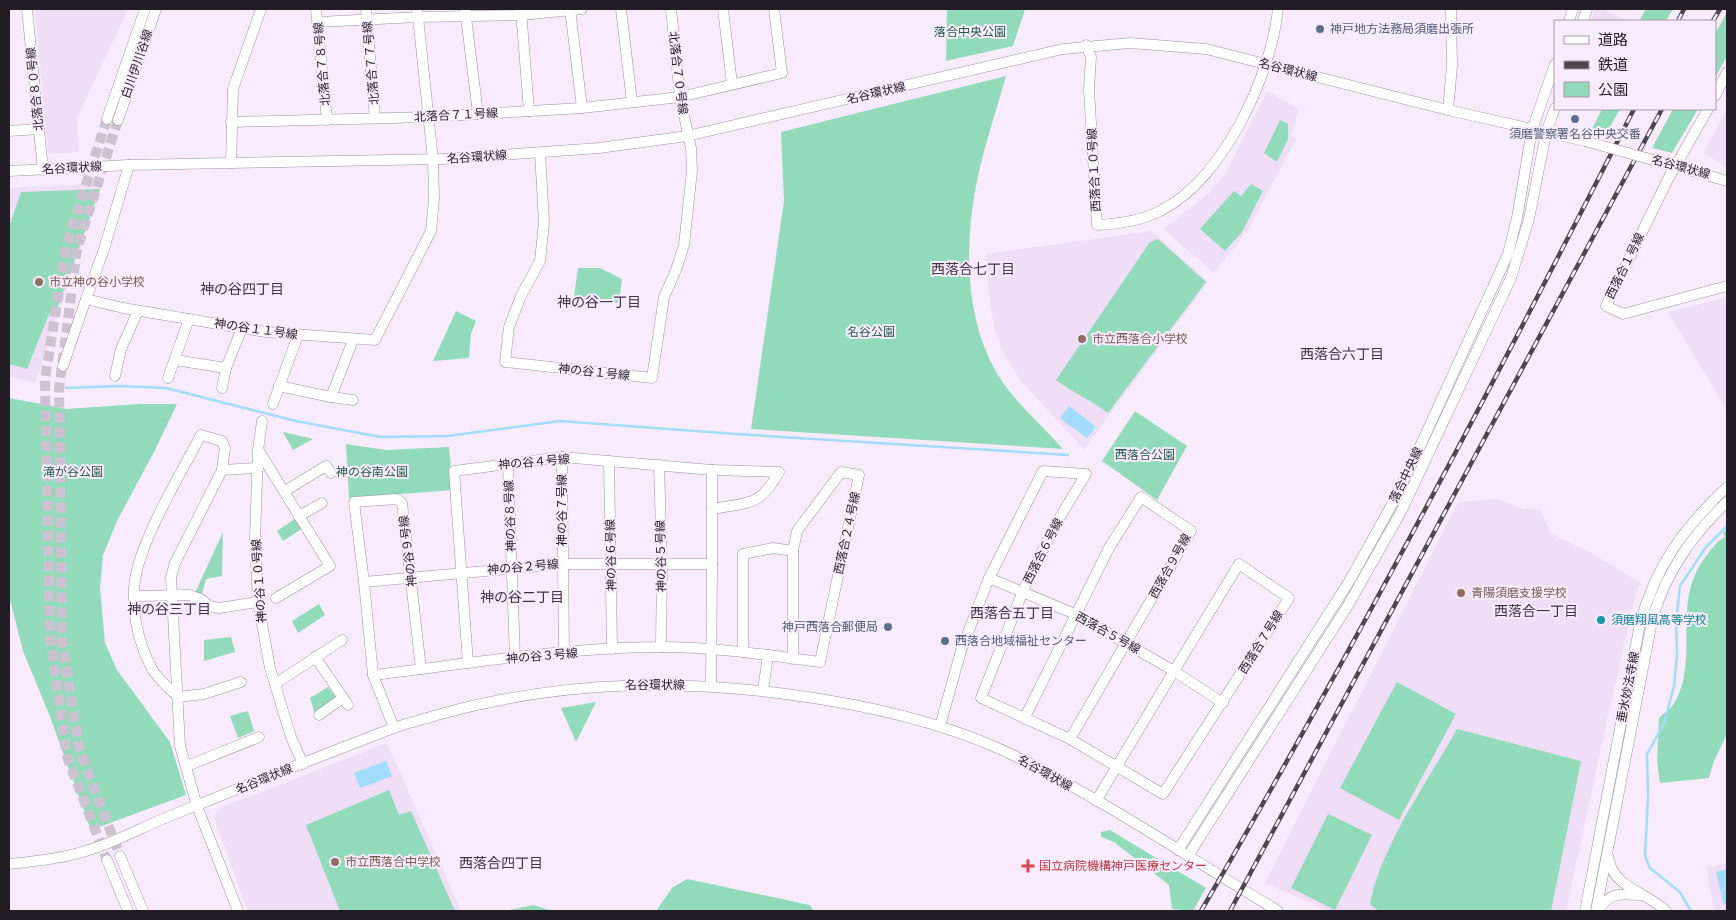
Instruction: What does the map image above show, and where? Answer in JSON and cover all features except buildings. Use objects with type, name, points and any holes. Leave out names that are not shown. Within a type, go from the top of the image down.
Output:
[{"type":"street","name":"北落合８０号線","points":[[28,9],[44,170]]},
{"type":"street","name":"白川伊川谷線","points":[[107,119],[145,9]]},
{"type":"street","name":"白川伊川谷線","points":[[118,120],[156,9]]},
{"type":"street","points":[[231,163],[233,89],[261,9]]},
{"type":"street","name":"北落合７８号線","points":[[316,9],[327,120]]},
{"type":"street","name":"北落合７７号線","points":[[366,9],[376,118]]},
{"type":"street","points":[[570,9],[582,108]]},
{"type":"street","points":[[318,22],[367,21],[418,13],[522,12],[582,9]]},
{"type":"street","points":[[621,9],[632,102]]},
{"type":"street","name":"北落合７０号線","points":[[671,9],[680,97],[687,136]]},
{"type":"street","points":[[723,9],[732,84]]},
{"type":"street","name":"北落合７１号線","points":[[231,122],[478,114],[582,108],[680,97],[782,73],[774,9]]},
{"type":"street","points":[[1264,64],[1275,28],[1278,9]]},
{"type":"street","points":[[1448,110],[1452,66],[1451,11]]},
{"type":"street","points":[[466,12],[478,114]]},
{"type":"street","points":[[522,12],[530,111]]},
{"type":"street","points":[[418,13],[433,160]]},
{"type":"street","name":"名谷環状線","points":[[9,171],[129,165],[433,160],[540,153],[687,136],[1030,55],[1086,45],[1130,42],[1175,45],[1206,50],[1585,142],[1727,180]]},
{"type":"street","name":"西落合１０号線","points":[[1086,45],[1091,57],[1089,90],[1097,225],[1127,222],[1160,211],[1193,188],[1209,172],[1223,152],[1248,105],[1264,64]]},
{"type":"street","name":"落合中央線","points":[[1178,850],[1336,603],[1391,506],[1502,271],[1517,218],[1532,130],[1554,67]]},
{"type":"street","points":[[1716,94],[1727,72]]},
{"type":"street","name":"落合中央線","points":[[1188,856],[1347,607],[1401,512],[1511,278],[1529,219],[1546,133],[1554,110]]},
{"type":"street","points":[[1671,165],[1684,154],[1707,110]]},
{"type":"street","points":[[9,131],[39,129]]},
{"type":"street","name":"神の谷１号線","points":[[540,153],[544,222],[540,261],[521,296],[509,327],[505,362],[652,378],[664,297],[676,270],[684,244],[692,171],[691,148],[687,136]]},
{"type":"street","name":"神の谷１１号線","points":[[86,299],[138,311],[242,328],[353,340],[376,340],[424,246],[432,223],[433,160]]},
{"type":"street","points":[[63,366],[104,249],[129,165]]},
{"type":"street","name":"西落合１号線","points":[[1671,165],[1606,306],[1622,314],[1727,286]]},
{"type":"street","points":[[115,376],[121,350],[138,311]]},
{"type":"street","points":[[168,378],[190,319]]},
{"type":"street","points":[[222,388],[226,368],[242,328]]},
{"type":"street","points":[[273,404],[298,335]]},
{"type":"street","points":[[331,397],[353,340]]},
{"type":"street","points":[[175,360],[226,368]]},
{"type":"street","points":[[279,386],[353,400]]},
{"type":"street","name":"神の谷１０号線","points":[[262,421],[258,450],[255,539],[258,602],[275,684],[302,764]]},
{"type":"street","points":[[178,697],[153,671],[144,650],[134,596],[134,580],[142,553],[201,434],[222,441],[225,448],[222,470],[175,562],[171,576],[171,596],[178,697],[180,746],[197,806],[238,911]]},
{"type":"street","points":[[258,450],[330,566],[276,598]]},
{"type":"street","name":"神の谷４号線","points":[[468,664],[454,471],[562,457],[712,470],[778,472],[768,491],[755,501],[712,509]]},
{"type":"street","name":"神の谷７号線","points":[[562,457],[564,654]]},
{"type":"street","name":"神の谷６号線","points":[[609,461],[612,649]]},
{"type":"street","name":"神の谷８号線","points":[[508,464],[515,658]]},
{"type":"street","name":"神の谷５号線","points":[[659,465],[662,564],[661,647]]},
{"type":"street","points":[[285,492],[326,466],[330,473]]},
{"type":"street","points":[[222,470],[258,468]]},
{"type":"street","points":[[711,686],[712,470]]},
{"type":"street","name":"西落合６号線","points":[[989,578],[1043,471],[1086,474],[1054,527],[1023,591],[981,698],[1070,739],[1116,766]]},
{"type":"street","name":"西落合２４号線","points":[[712,649],[768,655],[793,659],[820,662],[859,475],[841,472],[797,531],[793,551],[793,659]]},
{"type":"street","name":"垂水妙法寺線","points":[[1585,911],[1638,632],[1648,596],[1675,543],[1727,488]]},
{"type":"street","name":"西落合９号線","points":[[1025,717],[1109,548],[1141,497],[1191,531],[1070,739]]},
{"type":"street","name":"神の谷９号線","points":[[364,582],[354,502],[397,499],[402,503],[421,669]]},
{"type":"street","name":"垂水妙法寺線","points":[[1596,911],[1647,640],[1660,593],[1687,546],[1727,502]]},
{"type":"street","points":[[299,516],[322,503]]},
{"type":"street","points":[[743,652],[743,554],[773,548],[793,551]]},
{"type":"street","name":"神の谷２号線","points":[[364,582],[562,564],[712,564]]},
{"type":"street","name":"西落合７号線","points":[[1116,766],[1163,794],[1288,598],[1239,564],[1174,671]]},
{"type":"street","points":[[940,726],[961,651],[989,578]]},
{"type":"street","name":"西落合５号線","points":[[989,578],[1075,614],[1174,671],[1222,703]]},
{"type":"street","points":[[364,582],[373,675],[394,728]]},
{"type":"street","points":[[134,596],[189,595],[201,599],[209,606],[219,608],[258,602]]},
{"type":"street","points":[[275,684],[342,640]]},
{"type":"street","name":"神の谷３号線","points":[[373,675],[515,658],[612,649],[661,647],[712,649]]},
{"type":"street","points":[[763,690],[768,655]]},
{"type":"street","points":[[315,657],[346,702],[319,715]]},
{"type":"street","points":[[1096,801],[1174,671]]},
{"type":"street","points":[[178,697],[204,694],[241,682]]},
{"type":"street","name":"名谷環状線","points":[[9,864],[56,858],[95,848],[394,728],[486,703],[583,688],[670,684],[763,690],[866,706],[940,726],[1021,759],[1096,801],[1278,911]]},
{"type":"street","points":[[187,766],[259,737]]},
{"type":"street","points":[[1608,848],[1612,870],[1640,895],[1655,902],[1666,911]]},
{"type":"street","points":[[120,856],[148,911]]},
{"type":"street","points":[[107,860],[126,911]]},
{"type":"street","points":[[128,873],[142,911]]},
{"type":"street","points":[[1596,911],[1606,900],[1615,894],[1640,895]]},
{"type":"shaded area","points":[[35,9],[128,9],[77,118],[79,152],[48,154]]},
{"type":"shaded area","points":[[1595,9],[1603,9],[1625,20],[1591,20]]},
{"type":"shaded area","points":[[1267,91],[1299,109],[1291,135],[1296,139],[1248,230],[1214,273],[1163,229],[1209,193],[1224,176]]},
{"type":"shaded area","points":[[1727,109],[1727,168],[1704,152]]},
{"type":"shaded area","name":"市立神の谷小学校","points":[[102,183],[35,383],[9,376],[9,188]]},
{"type":"shaded area","name":"市立西落合小学校","points":[[1152,231],[1208,282],[1084,449],[1019,379],[1002,350],[994,327],[990,303],[986,254]]},
{"type":"shaded area","points":[[1727,297],[1727,408],[1726,409],[1668,312]]},
{"type":"shaded area","points":[[1498,499],[1523,509],[1541,510],[1550,533],[1591,553],[1641,583],[1636,592],[1566,911],[1330,911],[1265,883],[1458,502]]},
{"type":"shaded area","name":"市立西落合中学校","points":[[387,743],[461,911],[248,911],[214,818],[217,809]]},
{"type":"shaded area","points":[[1727,863],[1727,911],[1714,911],[1707,868]]},
{"type":"green space","name":"落合中央公園","points":[[947,9],[1025,9],[1013,46],[946,61]]},
{"type":"green space","points":[[1646,9],[1673,9],[1667,20],[1640,20]]},
{"type":"green space","points":[[1727,12],[1727,56],[1716,76],[1716,32]]},
{"type":"green space","name":"名谷公園","points":[[1006,76],[982,158],[972,210],[969,261],[974,312],[990,359],[1002,381],[1023,407],[1063,449],[751,429],[784,201],[781,132]]},
{"type":"green space","points":[[1602,110],[1619,110],[1605,136],[1590,133]]},
{"type":"green space","points":[[1672,110],[1697,110],[1672,153],[1652,148]]},
{"type":"green space","points":[[1280,120],[1288,124],[1288,139],[1277,162],[1264,153]]},
{"type":"green space","points":[[1251,184],[1263,191],[1242,232],[1225,251],[1200,229],[1234,191],[1241,196]]},
{"type":"green space","name":"市立神の谷小学校","points":[[100,189],[58,306],[49,314],[27,369],[9,364],[9,227],[21,192]]},
{"type":"green space","points":[[1158,239],[1206,282],[1108,413],[1056,380],[1150,242]]},
{"type":"green space","points":[[578,268],[600,268],[622,279],[619,303],[584,300],[574,296]]},
{"type":"green space","points":[[456,311],[476,321],[471,334],[469,358],[433,361]]},
{"type":"green space","name":"滝が谷公園","points":[[9,398],[67,409],[139,404],[177,404],[117,521],[103,555],[100,588],[105,643],[117,670],[170,742],[186,795],[91,830],[49,714],[23,651],[9,596]]},
{"type":"green space","name":"西落合公園","points":[[1135,411],[1187,446],[1157,500],[1102,461]]},
{"type":"green space","points":[[283,432],[313,439],[293,450]]},
{"type":"green space","name":"神の谷南公園","points":[[346,444],[386,450],[449,447],[453,490],[349,498]]},
{"type":"green space","points":[[296,518],[303,528],[283,541],[277,531]]},
{"type":"green space","points":[[1727,529],[1727,734],[1714,761],[1709,778],[1660,783],[1657,761],[1659,718],[1674,704],[1682,684],[1685,666],[1689,592],[1695,574],[1712,548],[1725,537],[1723,533]]},
{"type":"green space","points":[[223,532],[222,576],[206,579],[202,594],[195,593]]},
{"type":"green space","points":[[319,604],[325,615],[298,633],[292,621]]},
{"type":"green space","points":[[231,637],[235,652],[204,661],[204,640]]},
{"type":"green space","points":[[1397,682],[1456,714],[1399,820],[1340,788]]},
{"type":"green space","points":[[328,687],[337,699],[315,714],[310,698]]},
{"type":"green space","points":[[596,702],[576,742],[561,708]]},
{"type":"green space","points":[[248,711],[254,731],[238,738],[230,716]]},
{"type":"green space","points":[[1457,729],[1581,761],[1551,911],[1378,911],[1370,904],[1384,859],[1407,814]]},
{"type":"green space","points":[[389,790],[399,815],[411,811],[455,911],[340,911],[306,825]]},
{"type":"green space","points":[[1328,814],[1372,835],[1335,910],[1291,888]]},
{"type":"green space","points":[[1110,830],[1206,888],[1193,911],[1172,909],[1169,885],[1114,842],[1101,837],[1101,832]]},
{"type":"green space","points":[[687,879],[810,905],[814,911],[656,911],[672,888]]},
{"type":"green space","points":[[533,905],[553,911],[505,911]]},
{"type":"water","points":[[1069,406],[1096,427],[1087,438],[1060,418]]},
{"type":"water","points":[[386,761],[392,776],[360,788],[354,773]]},
{"type":"water","points":[[1727,869],[1727,904],[1724,905],[1716,872]]},
{"type":"waterway","points":[[66,388],[119,386],[166,388],[296,421],[380,437],[448,436],[560,421],[1068,455]]},
{"type":"waterway","points":[[1691,911],[1680,892],[1650,868],[1645,856],[1648,797],[1647,754],[1664,724],[1674,686],[1677,654],[1676,623],[1680,586],[1706,547],[1727,526]]},
{"type":"tunnel","points":[[107,119],[66,247],[45,379],[50,636],[67,757],[107,860]]},
{"type":"tunnel","points":[[118,120],[77,249],[59,389],[62,640],[79,748],[120,856]]},
{"type":"railway","points":[[1678,20],[1684,9]]},
{"type":"railway","points":[[1714,20],[1720,9]]},
{"type":"railway","points":[[1201,911],[1369,614],[1530,312],[1633,110]]},
{"type":"railway","points":[[1230,911],[1661,110]]},
{"type":"place","name":"神戸地方法務局須磨出張所","points":[[1320,29]]},
{"type":"place","name":"須磨警察署名谷中央交番","points":[[1575,119]]},
{"type":"place","name":"市立神の谷小学校","points":[[39,282]]},
{"type":"place","name":"市立西落合小学校","points":[[1082,339]]},
{"type":"place","name":"青陽須磨支援学校","points":[[1461,593]]},
{"type":"place","name":"須磨翔風高等学校","points":[[1601,620]]},
{"type":"place","name":"神戸西落合郵便局","points":[[888,627]]},
{"type":"place","name":"西落合地域福祉センター","points":[[945,641]]},
{"type":"place","name":"市立西落合中学校","points":[[335,862]]},
{"type":"place","name":"国立病院機構神戸医療センター","points":[[1028,866]]},
{"type":"district","name":"西落合七丁目","points":[[973,269]]},
{"type":"district","name":"神の谷四丁目","points":[[242,289]]},
{"type":"district","name":"神の谷一丁目","points":[[599,302]]},
{"type":"district","name":"西落合六丁目","points":[[1342,354]]},
{"type":"district","name":"神の谷二丁目","points":[[522,597]]},
{"type":"district","name":"神の谷三丁目","points":[[169,609]]},
{"type":"district","name":"西落合一丁目","points":[[1536,611]]},
{"type":"district","name":"西落合五丁目","points":[[1012,613]]},
{"type":"district","name":"西落合四丁目","points":[[501,863]]}]
